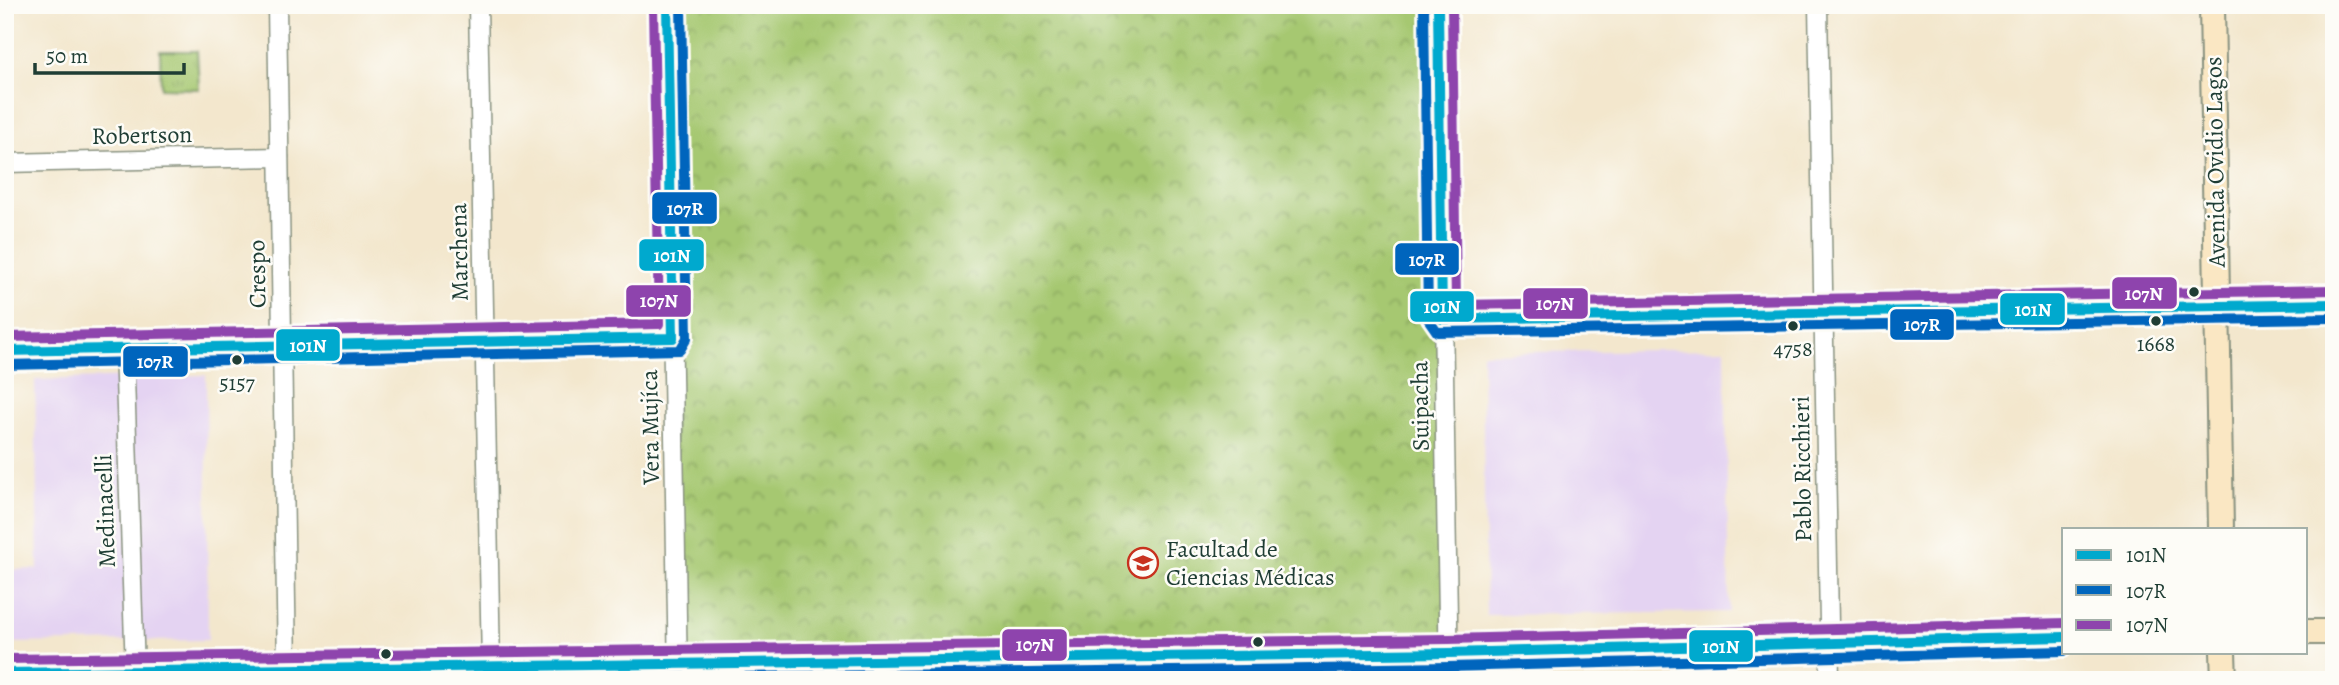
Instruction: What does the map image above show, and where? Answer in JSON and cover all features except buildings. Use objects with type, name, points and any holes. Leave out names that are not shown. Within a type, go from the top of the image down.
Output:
[{"type":"main road","name":"Avenida Ovidio Lagos","points":[[2212,5],[2221,528]]},
{"type":"main road","points":[[2308,632],[2334,632]]},
{"type":"main road","points":[[5,673],[491,665],[678,671],[1042,669],[1449,653],[2062,637]]},
{"type":"main road","points":[[2223,654],[2224,680]]},
{"type":"street","name":"Crespo","points":[[277,5],[287,668]]},
{"type":"street","name":"Marchena","points":[[478,5],[491,665]]},
{"type":"street","name":"Vera Mujíca","points":[[667,5],[678,671]]},
{"type":"street","name":"Suipacha","points":[[1438,5],[1449,680]]},
{"type":"street","name":"Pablo Ricchieri","points":[[1818,5],[1830,680]]},
{"type":"street","name":"Robertson","points":[[5,163],[279,157]]},
{"type":"street","points":[[1442,319],[2334,304]]},
{"type":"street","points":[[5,351],[673,338]]},
{"type":"street","name":"Medinacelli","points":[[124,349],[135,671]]},
{"type":"shaded area","points":[[1725,349],[1729,612],[1486,615],[1482,353]]},
{"type":"shaded area","points":[[206,375],[208,640],[5,643],[5,570],[38,569],[35,380]]},
{"type":"green space","points":[[667,5],[1438,5],[1449,653],[678,663]]},
{"type":"green space","points":[[160,51],[197,51],[199,89],[161,88]]},
{"type":"green space","points":[[644,674],[652,680],[290,680]]},
{"type":"transit line","name":"107N","points":[[5,337],[659,324],[653,5]]},
{"type":"transit line","name":"101N","points":[[5,351],[673,338],[667,5]]},
{"type":"transit line","name":"107R","points":[[5,365],[680,350],[687,338],[681,5]]},
{"type":"transit line","name":"107R","points":[[1424,5],[1428,319],[1437,332],[2334,318]]},
{"type":"transit line","name":"101N","points":[[1438,5],[1442,319],[2334,304]]},
{"type":"transit line","name":"107N","points":[[1452,5],[1456,305],[2334,290]]},
{"type":"transit line","name":"107N","points":[[5,659],[1449,639],[2062,623]]},
{"type":"transit line","name":"101N","points":[[5,673],[1449,653],[2062,637]]},
{"type":"transit line","name":"107R","points":[[529,680],[1449,667],[2062,651]]},
{"type":"place","name":"1668","points":[[2156,321]]},
{"type":"place","name":"4758","points":[[1793,326]]},
{"type":"place","name":"5157","points":[[237,360]]},
{"type":"place","name":"Facultad de Ciencias Médicas","points":[[1143,563]]}]
